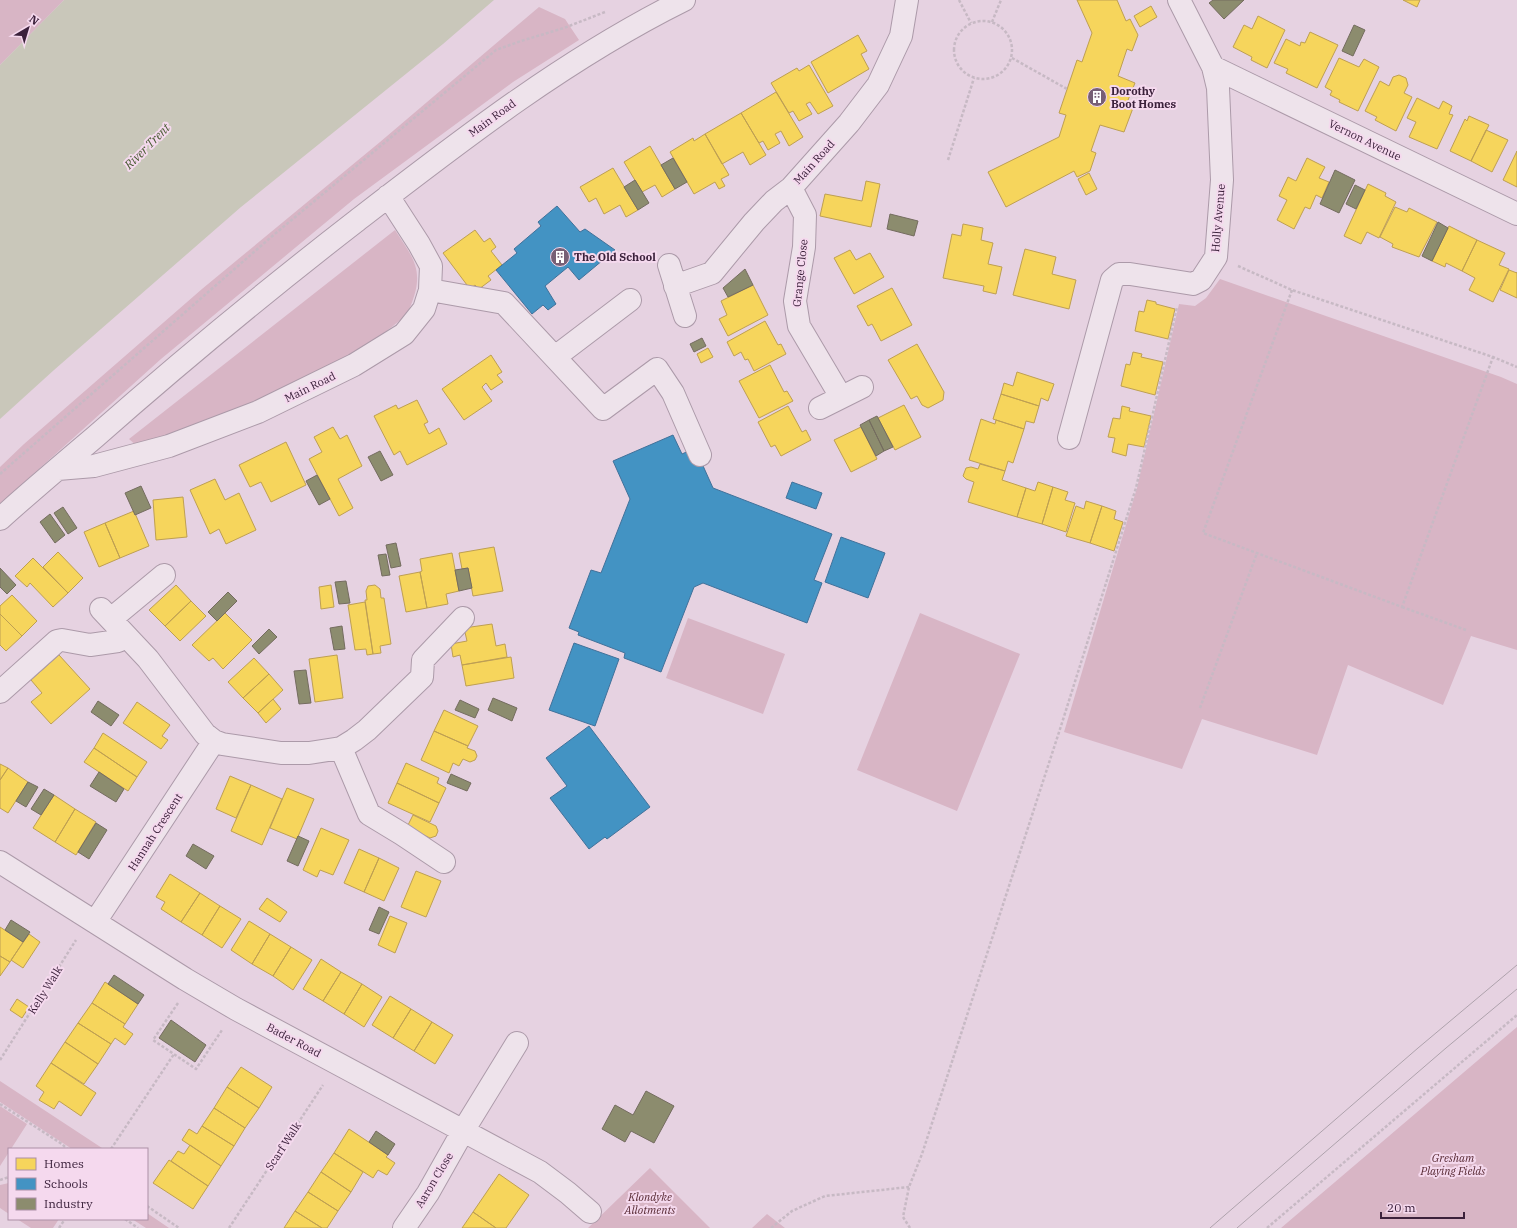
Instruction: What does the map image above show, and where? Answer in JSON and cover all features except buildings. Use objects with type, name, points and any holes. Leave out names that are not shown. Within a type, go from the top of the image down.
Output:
[{"type":"street","name":"Main Road","points":[[0,520],[177,365],[307,259],[388,196],[504,109],[568,66],[606,42],[684,0]]},
{"type":"street","name":"Main Road","points":[[675,286],[712,273],[764,212],[791,188],[849,123],[878,84],[901,36],[907,0]]},
{"type":"street","name":"Holly Avenue","points":[[1069,438],[1112,280],[1119,274],[1130,274],[1193,284],[1201,280],[1216,256],[1222,180],[1218,88],[1213,67],[1179,0]]},
{"type":"street","name":"Vernon Avenue","points":[[1213,67],[1517,214]]},
{"type":"street","name":"Grange Close","points":[[791,188],[805,215],[804,247],[795,301],[796,316],[802,332],[841,397]]},
{"type":"street","name":"Main Road","points":[[58,469],[94,466],[169,446],[258,412],[354,365],[404,334],[424,309],[430,290],[432,266],[388,196]]},
{"type":"street","points":[[669,265],[684,316]]},
{"type":"street","points":[[430,290],[504,303],[603,409],[657,369],[673,393],[700,455]]},
{"type":"street","points":[[556,357],[630,300]]},
{"type":"street","points":[[820,408],[862,387]]},
{"type":"street","points":[[0,692],[57,641],[62,640],[90,645],[114,626],[164,575]]},
{"type":"street","points":[[114,626],[148,659],[205,734],[214,741],[222,744],[281,753],[309,752],[341,748],[354,740],[367,730],[422,677],[423,660],[463,618]]},
{"type":"street","points":[[100,657],[114,626]]},
{"type":"street","name":"Hannah Crescent","points":[[92,921],[214,741]]},
{"type":"street","points":[[341,748],[356,780],[369,814],[444,862]]},
{"type":"street","name":"Bader Road","points":[[0,862],[92,921],[236,1009],[540,1172],[590,1212]]},
{"type":"street","name":"Aaron Close","points":[[404,1228],[428,1193],[463,1131],[517,1043]]},
{"type":"path","points":[[959,0],[971,23]]},
{"type":"path","points":[[992,22],[1000,0]]},
{"type":"path","points":[[0,474],[270,238],[496,50],[564,28],[609,11]]},
{"type":"path","points":[[982,21],[992,22],[1005,30],[1010,37],[1012,58],[1004,71],[996,77],[986,80],[974,78],[963,72],[955,61],[954,48],[957,36],[962,29],[971,23],[982,21]]},
{"type":"path","points":[[1012,58],[1067,89]]},
{"type":"path","points":[[948,160],[974,78]]},
{"type":"path","points":[[1216,256],[1292,290],[1493,357],[1517,367]]},
{"type":"path","points":[[910,1228],[903,1217],[909,1187],[924,1146],[1054,748],[1136,488],[1182,283]]},
{"type":"path","points":[[1292,290],[1203,533],[1466,630]]},
{"type":"path","points":[[1402,607],[1493,357]]},
{"type":"path","points":[[1200,708],[1257,553]]},
{"type":"path","name":"Kelly Walk","points":[[0,1060],[92,921]]},
{"type":"path","points":[[191,982],[154,1040],[196,1069],[236,1009]]},
{"type":"path","points":[[1267,1228],[1517,1015]]},
{"type":"path","points":[[112,1148],[174,1054]]},
{"type":"path","name":"Scarf Walk","points":[[229,1228],[337,1063]]},
{"type":"path","points":[[0,1104],[66,1148]]},
{"type":"path","points":[[771,1228],[792,1211],[825,1196],[909,1187]]},
{"type":"path","points":[[148,1207],[179,1228]]},
{"type":"path","points":[[126,1220],[138,1228]]},
{"type":"green space","points":[[0,0],[64,0],[0,65]]},
{"type":"green space","points":[[539,7],[565,19],[579,40],[513,82],[354,199],[161,359],[0,504],[0,467],[24,444],[202,289],[380,142]]},
{"type":"green space","points":[[395,230],[412,257],[417,273],[415,293],[409,310],[396,324],[348,357],[284,389],[138,447],[129,439]]},
{"type":"green space","points":[[1220,279],[1501,377],[1517,384],[1517,650],[1471,636],[1443,705],[1348,665],[1317,755],[1202,719],[1182,769],[1064,732],[1137,488],[1179,304],[1195,306],[1206,298]]},
{"type":"green space","points":[[920,613],[1020,654],[957,811],[857,770]]},
{"type":"green space","points":[[688,618],[785,654],[763,714],[666,678]]},
{"type":"green space","name":"Gresham Playing Fields","points":[[1517,1027],[1517,1228],[1281,1228]]},
{"type":"green space","points":[[0,1081],[102,1148],[70,1148],[0,1102]]},
{"type":"green space","points":[[0,1106],[27,1124],[12,1148],[8,1148],[8,1154],[0,1166]]},
{"type":"green space","name":"Klondyke Allotments","points":[[650,1168],[710,1228],[588,1228]]},
{"type":"green space","points":[[8,1183],[8,1213],[0,1208],[0,1185]]},
{"type":"green space","points":[[148,1214],[169,1228],[146,1228],[134,1220],[148,1220]]},
{"type":"green space","points":[[767,1214],[785,1228],[752,1228]]},
{"type":"green space","points":[[19,1220],[58,1220],[53,1228],[31,1228]]},
{"type":"water","name":"River Trent","points":[[64,0],[494,0],[443,44],[241,207],[0,419],[0,65]]},
{"type":"tram line","points":[[1210,1228],[1418,1048],[1517,965]]},
{"type":"tram line","points":[[1237,1228],[1446,1048],[1517,989]]},
{"type":"place","name":"Dorothy Boot Homes","points":[[1097,97]]},
{"type":"place","name":"The Old School","points":[[560,257]]}]
